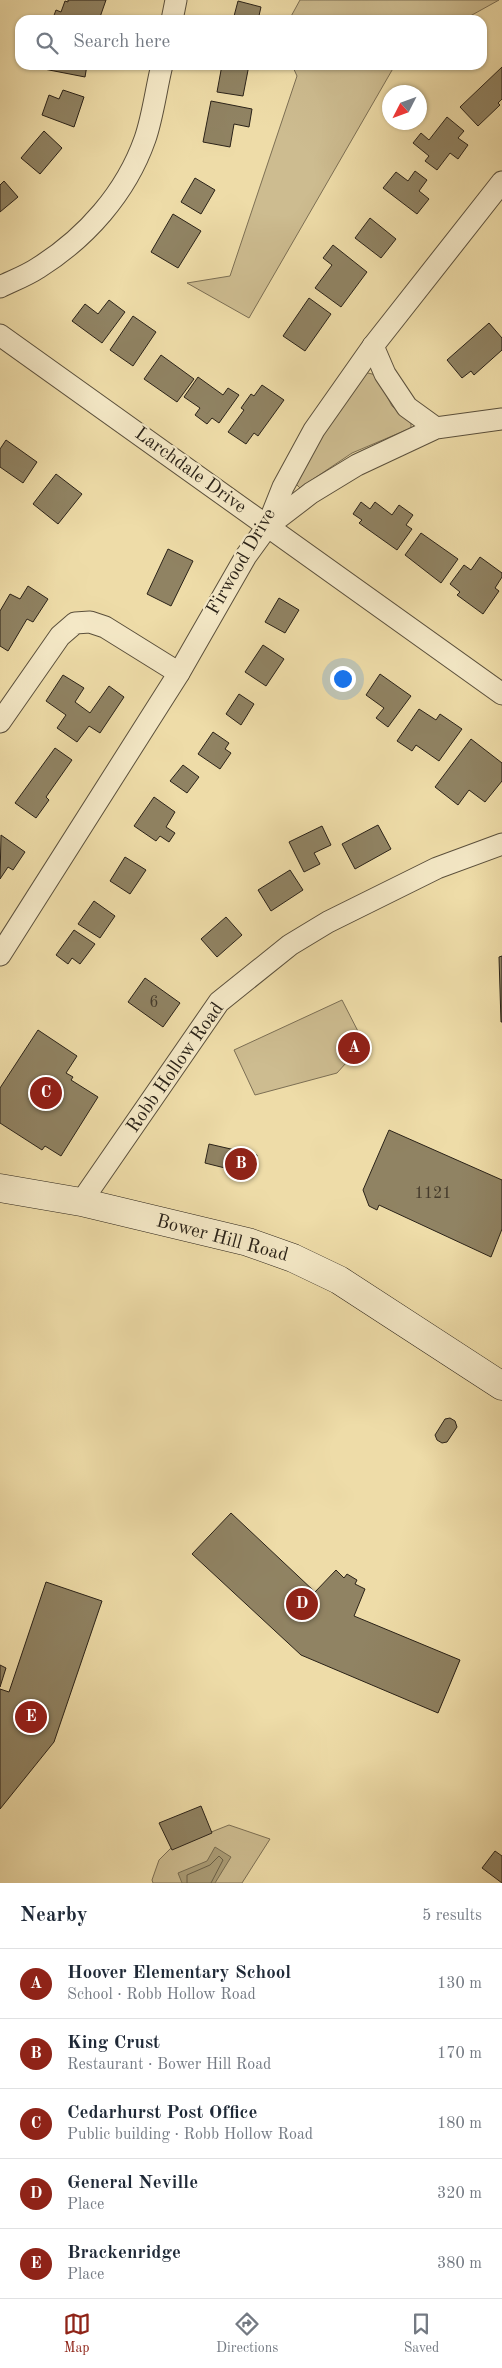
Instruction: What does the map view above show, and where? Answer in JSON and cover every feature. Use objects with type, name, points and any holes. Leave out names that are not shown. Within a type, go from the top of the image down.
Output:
[{"type":"main road","name":"Bower Hill Road","points":[[0,1188],[81,1202],[248,1242],[293,1258],[339,1280],[502,1386]]},
{"type":"street","points":[[173,15],[176,0]]},
{"type":"street","points":[[0,287],[36,269],[66,249],[94,222],[123,186],[145,139],[161,70]]},
{"type":"street","name":"Firwood Drive","points":[[0,955],[179,673],[246,556],[267,527],[283,487],[314,430],[373,346],[502,182]]},
{"type":"street","name":"Larchdale Drive","points":[[0,335],[502,694]]},
{"type":"street","points":[[373,346],[385,374],[407,407],[436,428]]},
{"type":"street","points":[[267,527],[311,493],[358,465],[436,428],[502,418]]},
{"type":"street","points":[[0,722],[60,636],[75,623],[90,622],[105,627],[179,673]]},
{"type":"street","name":"Robb Hollow Road","points":[[81,1202],[219,1002],[290,945],[328,922],[437,868],[502,844]]},
{"type":"shaded area","points":[[300,0],[499,0],[472,15],[292,15]]},
{"type":"shaded area","points":[[294,70],[392,70],[249,318],[187,283],[230,276],[297,76]]},
{"type":"shaded area","points":[[364,372],[376,375],[392,406],[411,423],[411,428],[352,453],[300,488],[295,483],[328,424]]},
{"type":"shaded area","points":[[342,1000],[364,1043],[337,1073],[255,1095],[234,1050]]},
{"type":"shaded area","points":[[229,1825],[270,1839],[242,1883],[153,1883],[152,1880],[159,1860],[171,1848]]},
{"type":"water","points":[[215,1847],[231,1857],[215,1883],[182,1883],[178,1873],[207,1861]]},
{"type":"building","points":[[68,0],[106,0],[101,15],[54,15],[56,10],[61,12],[65,1],[68,2]]},
{"type":"building","points":[[238,1],[261,7],[259,15],[234,15]]},
{"type":"building","points":[[502,67],[502,99],[498,103],[500,105],[478,126],[460,107]]},
{"type":"building","points":[[49,70],[86,70],[85,77]]},
{"type":"building","points":[[221,70],[248,70],[243,96],[217,92]]},
{"type":"building","points":[[63,90],[84,97],[74,127],[42,115],[49,95],[59,99]]},
{"type":"building","points":[[211,101],[252,109],[249,127],[234,124],[230,147],[203,142]]},
{"type":"building","points":[[447,117],[464,131],[458,138],[468,145],[458,159],[450,153],[437,170],[425,161],[429,156],[413,143],[421,133],[429,140]]},
{"type":"building","points":[[44,131],[62,148],[40,174],[21,158]]},
{"type":"building","points":[[415,171],[427,180],[419,191],[429,199],[417,214],[383,188],[396,172],[408,181]]},
{"type":"building","points":[[195,178],[215,190],[201,214],[181,202]]},
{"type":"building","points":[[4,181],[18,197],[0,212],[0,185]]},
{"type":"building","points":[[173,214],[201,231],[178,268],[151,252]]},
{"type":"building","points":[[370,218],[396,239],[381,258],[355,238]]},
{"type":"building","points":[[333,245],[367,272],[341,307],[315,288],[332,265],[323,258]]},
{"type":"building","points":[[309,298],[331,314],[305,351],[283,336]]},
{"type":"building","points":[[109,300],[125,312],[102,343],[72,321],[85,304],[98,314]]},
{"type":"building","points":[[133,316],[156,332],[133,366],[110,350]]},
{"type":"building","points":[[489,323],[502,338],[502,350],[474,375],[471,371],[462,378],[447,360]]},
{"type":"building","points":[[161,355],[194,379],[177,402],[144,379]]},
{"type":"building","points":[[198,377],[223,395],[228,388],[239,395],[219,423],[212,418],[207,424],[195,415],[200,408],[184,397]]},
{"type":"building","points":[[262,385],[284,400],[258,436],[254,433],[246,444],[228,432],[244,410],[241,408],[251,394],[254,396]]},
{"type":"building","points":[[6,440],[37,462],[23,483],[0,467],[0,449]]},
{"type":"building","points":[[56,474],[82,494],[58,524],[33,504]]},
{"type":"building","points":[[361,502],[370,509],[375,502],[392,515],[399,505],[413,515],[406,525],[412,529],[397,550],[359,523],[362,520],[353,514]]},
{"type":"building","points":[[421,533],[458,559],[441,583],[405,555]]},
{"type":"building","points":[[168,549],[193,561],[171,606],[147,594]]},
{"type":"building","points":[[480,557],[502,573],[502,577],[495,588],[499,591],[483,614],[457,595],[460,592],[450,584],[464,565],[471,570]]},
{"type":"building","points":[[28,586],[48,599],[33,622],[27,619],[8,651],[0,646],[0,611],[10,594],[20,599]]},
{"type":"building","points":[[279,598],[299,610],[285,633],[265,622]]},
{"type":"building","points":[[263,645],[284,659],[266,686],[245,672]]},
{"type":"building","points":[[380,674],[411,696],[388,727],[376,718],[384,708],[366,695]]},
{"type":"building","points":[[63,675],[84,688],[75,702],[90,713],[109,686],[124,697],[100,733],[89,726],[77,742],[57,728],[66,715],[46,701]]},
{"type":"building","points":[[239,694],[254,704],[241,725],[226,714]]},
{"type":"building","points":[[419,709],[436,720],[440,714],[462,729],[439,761],[416,745],[412,751],[397,741]]},
{"type":"building","points":[[213,732],[229,743],[225,749],[231,753],[220,769],[198,754]]},
{"type":"building","points":[[471,739],[502,763],[502,781],[485,802],[469,790],[458,805],[435,787]]},
{"type":"building","points":[[55,748],[72,760],[46,797],[49,800],[36,818],[15,803]]},
{"type":"building","points":[[183,765],[199,777],[187,793],[170,781]]},
{"type":"building","points":[[154,797],[175,812],[166,827],[175,833],[169,842],[160,836],[156,841],[134,826]]},
{"type":"building","points":[[378,825],[391,849],[355,869],[342,844]]},
{"type":"building","points":[[322,826],[331,845],[314,853],[320,864],[304,872],[289,842]]},
{"type":"building","points":[[1,835],[25,852],[13,870],[8,867],[0,879]]},
{"type":"building","points":[[125,857],[146,870],[130,894],[110,881]]},
{"type":"building","points":[[290,870],[303,890],[271,911],[258,890]]},
{"type":"building","points":[[94,901],[115,916],[100,938],[78,924]]},
{"type":"building","points":[[226,917],[242,935],[217,957],[201,939]]},
{"type":"building","points":[[74,930],[95,944],[80,964],[72,958],[68,964],[56,955]]},
{"type":"building","points":[[502,956],[502,1022],[501,1022],[499,957]]},
{"type":"building","points":[[145,978],[180,1003],[163,1027],[128,1002]]},
{"type":"building","points":[[38,1030],[77,1056],[66,1073],[73,1077],[71,1080],[98,1097],[61,1156],[45,1146],[42,1150],[0,1123],[0,1088]]},
{"type":"building","points":[[389,1130],[502,1180],[502,1229],[491,1257],[379,1205],[377,1210],[369,1206],[363,1190]]},
{"type":"building","points":[[209,1144],[257,1155],[253,1175],[205,1163]]},
{"type":"building","points":[[450,1418],[455,1421],[457,1427],[447,1442],[442,1443],[437,1440],[435,1435],[445,1419]]},
{"type":"building","points":[[231,1513],[315,1592],[336,1570],[344,1578],[347,1574],[357,1580],[355,1584],[365,1589],[354,1616],[460,1660],[438,1713],[301,1655],[192,1554]]},
{"type":"building","points":[[46,1582],[102,1601],[54,1742],[0,1809],[0,1689],[9,1692]]},
{"type":"building","points":[[0,1665],[6,1668],[0,1687]]},
{"type":"building","points":[[201,1806],[212,1833],[172,1850],[159,1823]]},
{"type":"building","points":[[495,1851],[502,1856],[502,1883],[482,1868]]},
{"type":"place","name":"Hoover Elementary School","points":[[354,1048]]},
{"type":"place","name":"Cedarhurst Post Office","points":[[46,1093]]},
{"type":"place","name":"King Crust","points":[[241,1164]]},
{"type":"place","name":"General Neville","points":[[302,1604]]},
{"type":"place","name":"Brackenridge","points":[[31,1717]]}]
